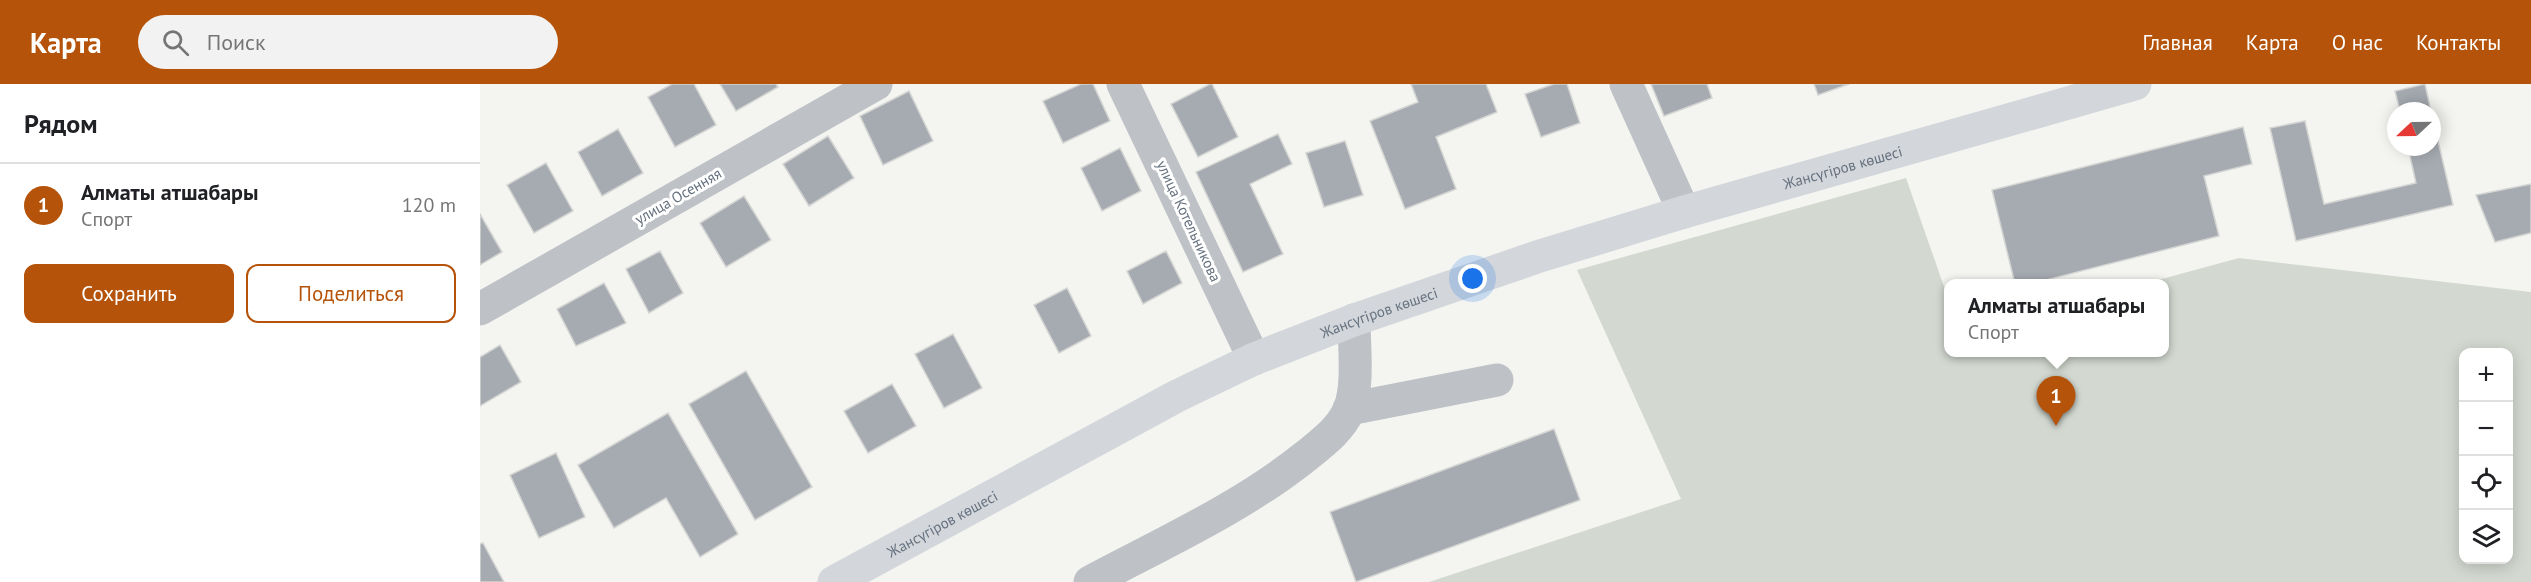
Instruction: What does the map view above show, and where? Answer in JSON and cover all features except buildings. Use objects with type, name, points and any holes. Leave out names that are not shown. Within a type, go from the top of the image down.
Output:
[{"type":"main road","name":"Жансүгіров көшесі","points":[[834,582],[1177,396],[1254,359],[1354,320],[1540,256],[1684,212],[2135,84]]},
{"type":"street","name":"улица Осенняя","points":[[480,309],[876,84]]},
{"type":"street","name":"улица Котельникова","points":[[1123,84],[1254,359]]},
{"type":"street","points":[[1626,84],[1684,212]]},
{"type":"street","points":[[1090,582],[1212,518],[1278,478],[1332,435],[1349,409],[1354,380],[1354,320]]},
{"type":"street","points":[[1349,409],[1497,380]]},
{"type":"shaded area","points":[[1906,178],[1944,287],[1944,357],[2169,357],[2169,279],[2162,279],[2239,258],[2531,292],[2531,582],[1429,582],[1681,499],[1577,270]]},
{"type":"place","name":"Алматы атшабары","points":[[2056,426]]}]
